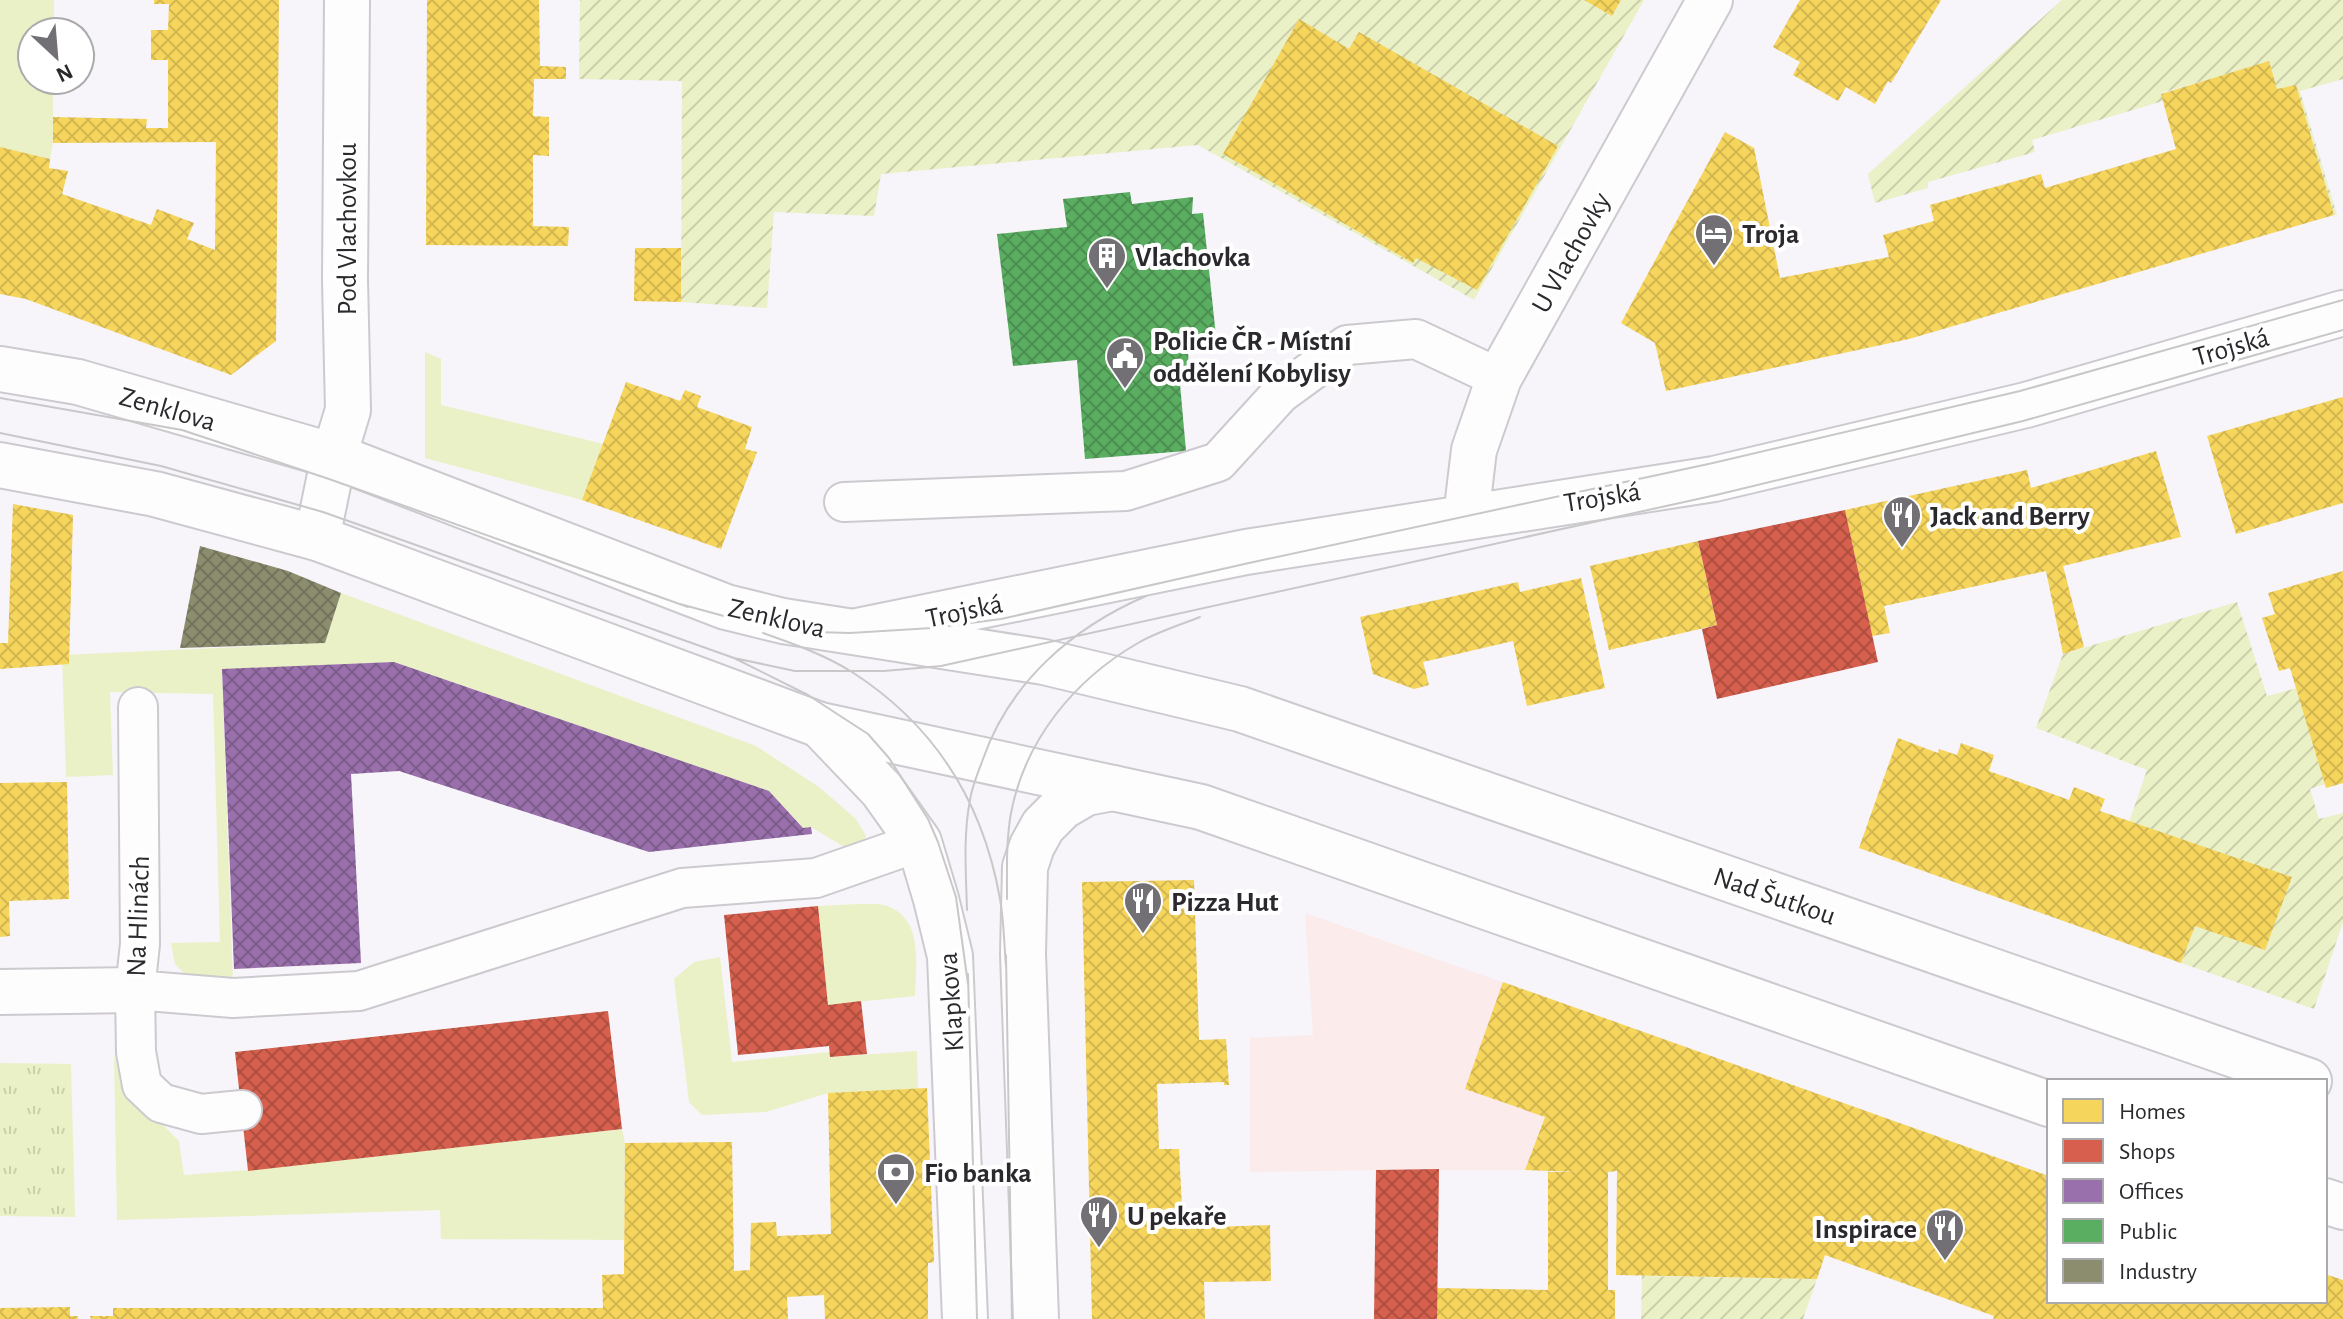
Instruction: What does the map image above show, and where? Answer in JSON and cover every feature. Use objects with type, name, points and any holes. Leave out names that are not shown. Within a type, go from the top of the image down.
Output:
[{"type":"main road","name":"Pod Vlachovkou","points":[[334,456],[348,410],[345,280],[347,0]]},
{"type":"main road","name":"U Vlachovky","points":[[1466,517],[1474,450],[1499,378],[1710,0]]},
{"type":"main road","name":"Trojská","points":[[850,633],[1246,552],[1729,475],[2026,405],[2343,313]]},
{"type":"main road","name":"Zenklova","points":[[0,369],[78,382],[334,456],[726,607],[850,633],[1044,662],[1240,709]]},
{"type":"main road","points":[[317,538],[334,456]]},
{"type":"main road","points":[[0,465],[155,494],[317,538],[820,725],[1201,807],[2047,1103]]},
{"type":"main road","name":"Nad Šutkou","points":[[1240,709],[2303,1079]]},
{"type":"main road","name":"Klapkova","points":[[820,725],[882,790],[919,842],[950,956],[965,1319]]},
{"type":"main road","points":[[1036,1319],[1024,979],[1025,867],[1043,826],[1062,807],[1086,793],[1113,788]]},
{"type":"main road","name":"Na Hlinách","points":[[0,992],[135,990]]},
{"type":"lane","points":[[844,502],[1126,491],[1218,462],[1280,394],[1347,345],[1416,339],[1499,378]]},
{"type":"lane","name":"Na Hlinách","points":[[135,990],[140,944],[138,707]]},
{"type":"lane","points":[[242,1110],[201,1114],[161,1103],[142,1085],[136,1052],[135,990],[233,998],[359,991],[682,888],[816,878],[919,842]]},
{"type":"shaded area","points":[[1305,913],[1582,1010],[1525,1170],[1439,1170],[1437,1319],[1374,1319],[1376,1170],[1250,1172],[1250,1038],[1313,1035]]},
{"type":"green space","points":[[0,0],[54,0],[54,16],[16,16],[16,96],[53,96],[50,159],[0,147]]},
{"type":"green space","points":[[580,0],[1584,0],[1612,16],[1621,0],[1644,0],[1474,300],[1198,145],[881,174],[874,216],[774,212],[767,308],[681,302],[682,81],[579,79]]},
{"type":"green space","points":[[2062,0],[2343,0],[2343,79],[2300,91],[2337,215],[2334,215],[2296,86],[2277,89],[2269,62],[2161,93],[2163,101],[2032,140],[2035,152],[1928,182],[1928,188],[1875,203],[1868,174]]},
{"type":"green space","points":[[425,352],[441,359],[441,405],[604,444],[582,500],[425,458]]},
{"type":"green space","points":[[341,593],[756,746],[819,787],[856,819],[866,836],[859,848],[846,848],[811,827],[803,828],[769,791],[394,662],[222,670],[233,982],[206,985],[185,974],[175,964],[171,943],[220,942],[213,694],[110,692],[113,775],[66,777],[62,655],[325,643]]},
{"type":"green space","points":[[2237,602],[2267,696],[2297,688],[2325,784],[2310,789],[2319,819],[2343,813],[2343,922],[2314,1009],[2181,963],[2195,926],[2129,822],[2147,770],[2036,728],[2063,654]]},
{"type":"green space","points":[[874,904],[896,910],[911,929],[916,955],[915,996],[828,1005],[818,906]]},
{"type":"green space","points":[[720,957],[732,1062],[829,1052],[831,1057],[917,1051],[918,1089],[828,1093],[766,1112],[702,1115],[689,1102],[674,979],[694,962]]},
{"type":"green space","points":[[114,1055],[124,1091],[139,1108],[179,1141],[184,1175],[622,1129],[625,1143],[624,1240],[441,1239],[440,1210],[117,1220]]},
{"type":"green space","points":[[0,1063],[71,1064],[75,1217],[0,1216]]},
{"type":"green space","points":[[1642,1276],[1817,1279],[1803,1319],[1641,1319]]},
{"type":"building: Homes","points":[[154,0],[279,0],[276,341],[231,375],[26,299],[0,294],[0,147],[50,159],[49,168],[68,171],[62,194],[151,225],[157,209],[194,223],[187,239],[215,250],[216,142],[53,143],[53,117],[147,119],[146,128],[168,128],[168,60],[151,60],[151,30],[168,30],[169,4],[154,4]]},
{"type":"building: Homes","points":[[427,0],[539,0],[540,66],[566,67],[566,79],[534,79],[533,116],[549,117],[549,156],[533,155],[533,226],[569,227],[568,246],[426,245]]},
{"type":"building: Homes","points":[[1584,0],[1621,0],[1612,16]]},
{"type":"building: Homes","points":[[1800,0],[1941,0],[1875,104],[1846,87],[1838,101],[1793,75],[1800,62],[1773,47]]},
{"type":"building: Homes","points":[[1299,19],[1349,49],[1359,32],[1558,146],[1477,290],[1416,258],[1413,263],[1223,154]]},
{"type":"building: Homes","points":[[2269,61],[2277,89],[2296,85],[2334,215],[1909,339],[1666,391],[1655,343],[1621,323],[1725,132],[1754,148],[1780,278],[1889,257],[1883,235],[1934,221],[1930,205],[2041,174],[2045,188],[2176,149],[2161,94]]},
{"type":"building: Homes","points":[[635,248],[681,248],[681,302],[634,301]]},
{"type":"building: Homes","points":[[626,382],[680,401],[685,390],[701,396],[697,407],[752,427],[745,449],[757,452],[721,549],[582,500]]},
{"type":"building: Homes","points":[[2343,397],[2343,503],[2236,534],[2207,436]]},
{"type":"building: Homes","points":[[2156,451],[2181,537],[2063,566],[2084,647],[2063,654],[2046,571],[1884,606],[1890,633],[1872,636],[1845,510],[2027,470],[2031,488]]},
{"type":"building: Homes","points":[[13,504],[73,515],[69,664],[0,669],[0,643],[8,643]]},
{"type":"building: Homes","points":[[1698,541],[1717,625],[1609,650],[1590,566]]},
{"type":"building: Homes","points":[[2343,571],[2343,783],[2326,788],[2290,668],[2279,671],[2262,618],[2275,614],[2268,593]]},
{"type":"building: Homes","points":[[1581,578],[1605,688],[1527,706],[1513,641],[1423,662],[1429,685],[1414,689],[1373,674],[1360,617],[1518,582],[1520,592]]},
{"type":"building: Homes","points":[[1898,738],[1938,753],[1939,749],[1957,755],[1961,743],[1994,755],[1989,771],[2069,800],[2074,787],[2105,799],[2100,811],[2292,877],[2265,950],[2195,926],[2181,963],[1859,848]]},
{"type":"building: Homes","points":[[67,782],[69,899],[9,901],[10,936],[0,937],[0,783]]},
{"type":"building: Homes","points":[[1194,880],[1199,1040],[1226,1039],[1229,1085],[1224,1085],[1224,1082],[1157,1084],[1159,1149],[1179,1149],[1183,1228],[1270,1225],[1271,1281],[1204,1282],[1205,1319],[1092,1319],[1082,882]]},
{"type":"building: Homes","points":[[1503,982],[2047,1175],[2047,1303],[2327,1303],[2327,1275],[2343,1280],[2343,1319],[1993,1319],[1994,1316],[1825,1255],[1817,1279],[1616,1275],[1617,1171],[1608,1172],[1608,1290],[1615,1290],[1615,1319],[1437,1319],[1437,1288],[1548,1290],[1548,1172],[1577,1172],[1525,1170],[1545,1117],[1465,1089]]},
{"type":"building: Homes","points":[[927,1088],[934,1262],[928,1263],[928,1319],[825,1319],[824,1295],[787,1297],[788,1319],[91,1319],[90,1316],[113,1316],[113,1308],[603,1308],[602,1275],[624,1274],[625,1143],[732,1142],[734,1271],[750,1270],[751,1223],[776,1222],[777,1236],[831,1234],[828,1093]]},
{"type":"building: Homes","points":[[70,1307],[70,1316],[78,1316],[78,1319],[0,1319],[0,1308]]},
{"type":"building: Shops","points":[[1845,510],[1878,662],[1717,699],[1702,629],[1717,625],[1698,541]]},
{"type":"building: Shops","points":[[818,906],[828,1005],[861,1001],[867,1054],[830,1057],[829,1046],[738,1055],[724,915]]},
{"type":"building: Shops","points":[[608,1011],[622,1129],[248,1171],[235,1052]]},
{"type":"building: Shops","points":[[1439,1169],[1437,1319],[1374,1319],[1376,1170]]},
{"type":"building: Offices","points":[[394,662],[769,791],[803,828],[811,827],[812,834],[649,852],[399,771],[351,774],[361,963],[234,969],[222,669]]},
{"type":"building: Public","name":"Vlachovka","points":[[1130,192],[1132,204],[1193,197],[1192,214],[1203,213],[1217,346],[1188,350],[1189,373],[1179,373],[1186,451],[1085,459],[1077,360],[1013,366],[997,234],[1067,227],[1063,199]]},
{"type":"building: Industry","points":[[200,546],[288,571],[341,593],[325,643],[180,648]]},
{"type":"tram line","points":[[680,604],[753,624],[814,632],[932,628],[1001,619],[1713,463],[2020,391],[2343,300]]},
{"type":"tram line","points":[[734,658],[795,671],[884,671],[941,666],[1716,495],[2023,421],[2343,330]]},
{"type":"tram line","points":[[0,398],[182,430],[688,607]]},
{"type":"tram line","points":[[0,433],[161,466],[323,512],[734,658],[808,695],[868,734],[889,758],[928,819],[956,897],[968,984]]},
{"type":"tram line","points":[[967,910],[966,827],[971,795],[983,759],[1009,706],[1027,682],[1069,641],[1093,624],[1146,596]]},
{"type":"tram line","points":[[1007,899],[1011,813],[1018,786],[1040,737],[1073,694],[1115,658],[1145,639],[1200,617]]},
{"type":"tram line","points":[[763,633],[820,655],[882,693],[931,742],[951,769],[982,830],[992,864],[1000,899],[1006,966]]},
{"type":"tram line","points":[[1006,955],[1012,1319]]},
{"type":"tram line","points":[[968,974],[977,1319]]},
{"type":"place","name":"Troja","points":[[1714,267]]},
{"type":"place","name":"Vlachovka","points":[[1107,290]]},
{"type":"place","name":"Policie ČR - Místní oddělení Kobylisy","points":[[1125,390]]},
{"type":"place","name":"Jack and Berry","points":[[1902,549]]},
{"type":"place","name":"Pizza Hut","points":[[1143,935]]},
{"type":"place","name":"Fio banka","points":[[896,1206]]},
{"type":"place","name":"U pekaře","points":[[1099,1249]]},
{"type":"place","name":"Inspirace","points":[[1945,1262]]}]
